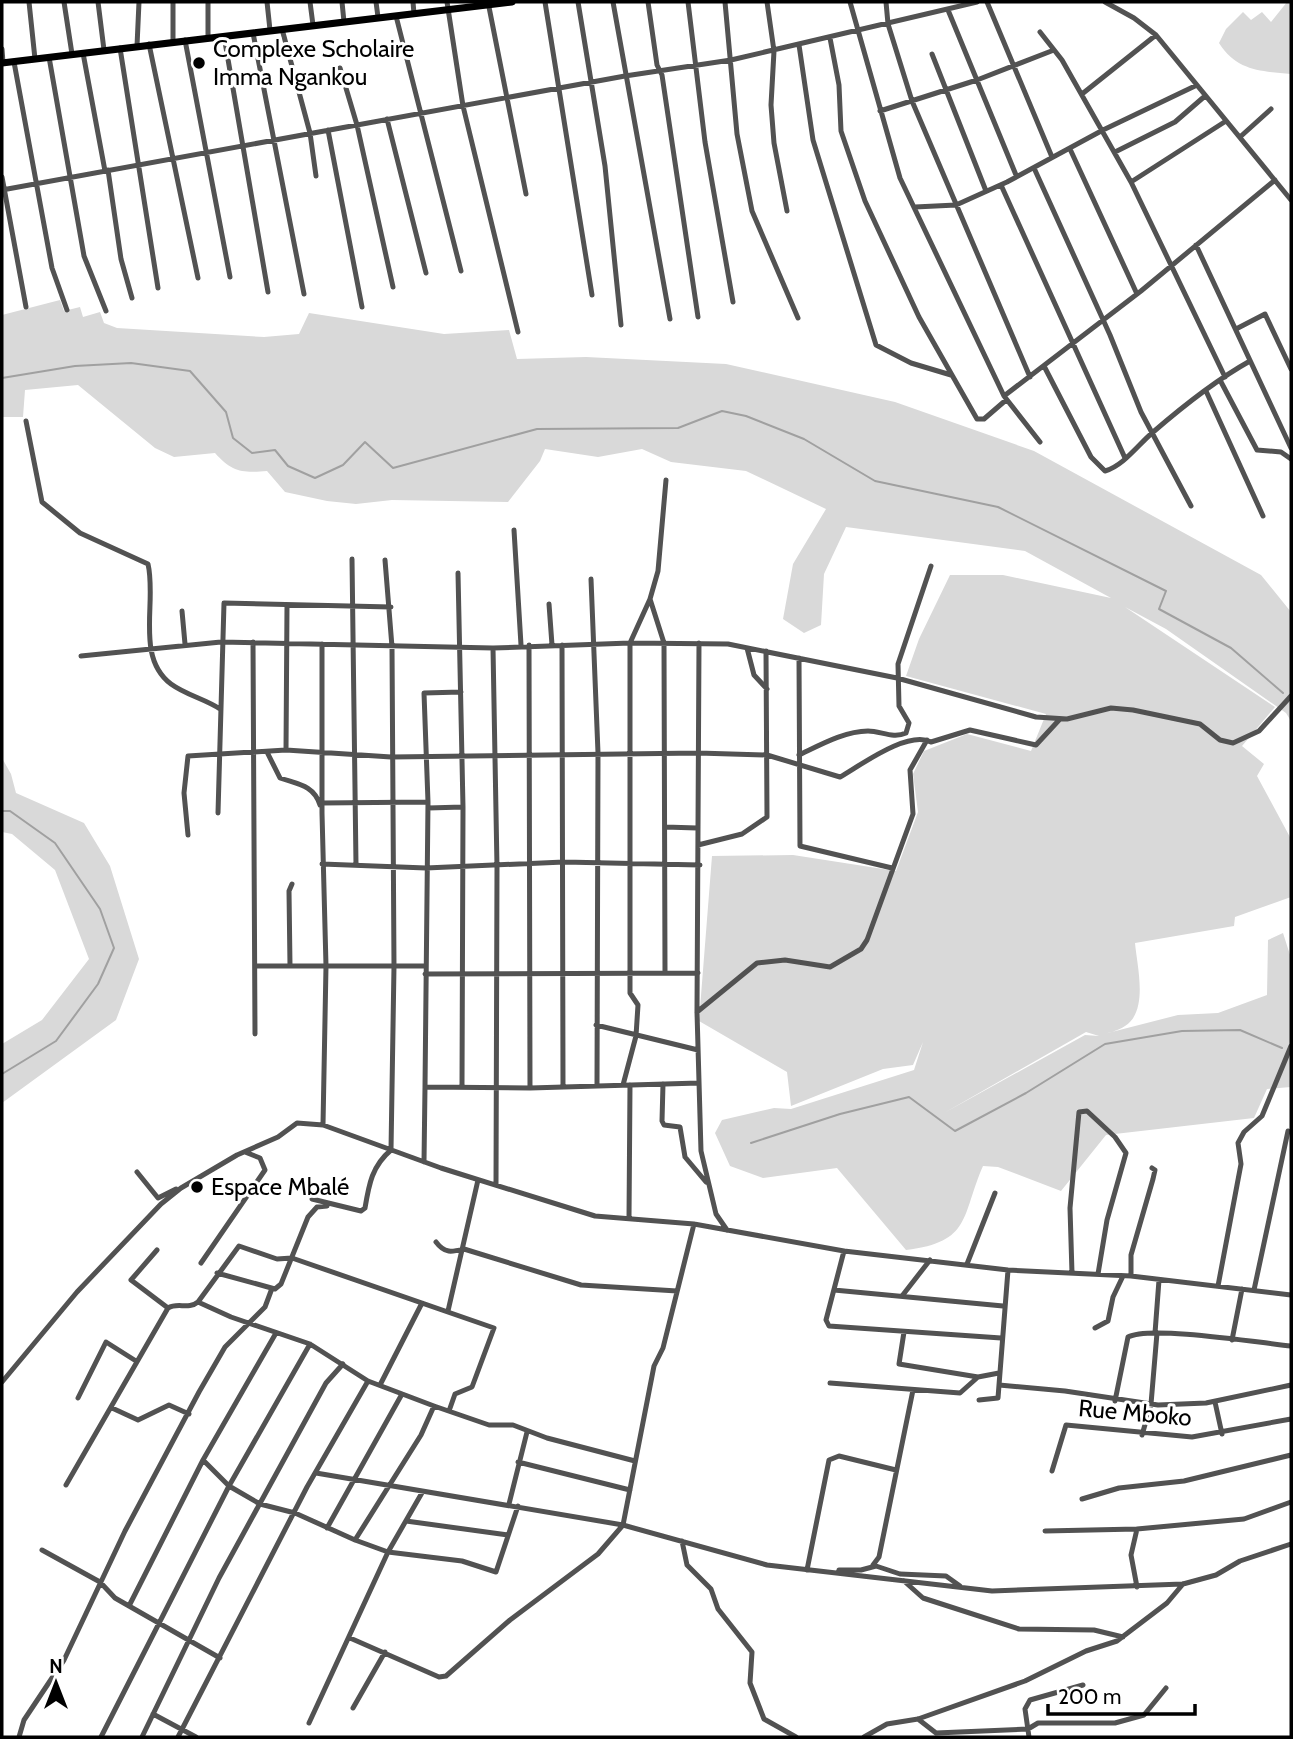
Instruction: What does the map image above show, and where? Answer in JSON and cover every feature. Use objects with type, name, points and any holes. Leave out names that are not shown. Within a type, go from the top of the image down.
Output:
[{"type":"highway","points":[[3,63],[414,14],[447,6],[512,2]]},
{"type":"street","points":[[29,2],[35,59]]},
{"type":"street","points":[[64,2],[72,54]]},
{"type":"street","points":[[99,2],[104,50]]},
{"type":"street","points":[[137,46],[139,2]]},
{"type":"street","points":[[173,2],[173,41]]},
{"type":"street","points":[[208,2],[208,38]]},
{"type":"street","points":[[267,2],[270,30]]},
{"type":"street","points":[[310,2],[313,25]]},
{"type":"street","points":[[342,2],[344,22]]},
{"type":"street","points":[[376,2],[378,18]]},
{"type":"street","points":[[413,2],[414,14]]},
{"type":"street","points":[[545,2],[592,295]]},
{"type":"street","points":[[578,2],[605,166],[621,325]]},
{"type":"street","points":[[612,2],[670,319]]},
{"type":"street","points":[[648,2],[698,317]]},
{"type":"street","points":[[688,2],[695,66],[733,302]]},
{"type":"street","points":[[725,2],[739,146],[752,211],[798,318]]},
{"type":"street","points":[[767,2],[774,51],[771,105],[774,143],[787,211]]},
{"type":"street","points":[[850,2],[856,31],[900,178],[1005,398],[1040,442]]},
{"type":"street","points":[[886,2],[888,24],[912,101],[1030,377]]},
{"type":"street","points":[[3,190],[625,76],[731,60],[977,2]]},
{"type":"street","points":[[988,2],[1052,157]]},
{"type":"street","points":[[1105,2],[1134,18],[1156,35],[1291,201]]},
{"type":"street","points":[[488,3],[526,194]]},
{"type":"street","points":[[447,6],[463,106],[518,332]]},
{"type":"street","points":[[948,10],[1016,176]]},
{"type":"street","points":[[396,16],[461,271]]},
{"type":"street","points":[[282,29],[310,133],[316,176]]},
{"type":"street","points":[[253,33],[304,294]]},
{"type":"street","points":[[1040,33],[1083,94],[1132,182],[1174,264],[1223,379],[1257,450],[1281,452],[1291,459]]},
{"type":"street","points":[[1083,94],[1156,35]]},
{"type":"street","points":[[223,36],[268,292]]},
{"type":"street","points":[[830,37],[839,85],[841,131],[865,201],[919,317],[976,419],[984,419],[1030,377],[1137,294],[1275,180]]},
{"type":"street","points":[[185,40],[230,276]]},
{"type":"street","points":[[149,44],[198,278]]},
{"type":"street","points":[[799,45],[813,141],[876,345],[911,363],[951,375]]},
{"type":"street","points":[[120,48],[158,288]]},
{"type":"street","points":[[2,49],[3,63]]},
{"type":"street","points":[[880,111],[977,80],[1054,50]]},
{"type":"street","points":[[83,53],[121,259],[132,298]]},
{"type":"street","points":[[932,54],[986,191]]},
{"type":"street","points":[[49,57],[84,256],[106,311]]},
{"type":"street","points":[[14,62],[52,268],[67,310]]},
{"type":"street","points":[[340,68],[357,125],[393,287]]},
{"type":"street","points":[[915,207],[920,204],[956,205],[1001,185],[1103,130],[1195,86]]},
{"type":"street","points":[[1115,152],[1175,122],[1205,96]]},
{"type":"street","points":[[1240,137],[1271,109]]},
{"type":"street","points":[[387,120],[426,273]]},
{"type":"street","points":[[1132,182],[1226,121]]},
{"type":"street","points":[[328,130],[362,307]]},
{"type":"street","points":[[1070,149],[1137,294]]},
{"type":"street","points":[[1034,168],[1153,432],[1191,506]]},
{"type":"street","points":[[2,177],[26,307]]},
{"type":"street","points":[[1001,185],[1125,458]]},
{"type":"street","points":[[1196,245],[1291,448]]},
{"type":"street","points":[[1236,329],[1265,314],[1291,369]]},
{"type":"street","points":[[1044,366],[1096,465],[1110,470],[1153,432],[1250,361]]},
{"type":"street","points":[[1206,391],[1263,516]]},
{"type":"street","points":[[26,421],[42,502],[80,533],[148,565],[150,648],[171,684],[220,709]]},
{"type":"street","points":[[629,1218],[626,1085],[636,1036],[638,1004],[631,996],[630,643],[650,599],[658,571],[666,481]]},
{"type":"street","points":[[514,530],[521,645]]},
{"type":"street","points":[[352,559],[356,865]]},
{"type":"street","points":[[312,1199],[358,1212],[365,1208],[369,1181],[380,1159],[391,1150],[394,966],[391,866],[392,647],[386,559]]},
{"type":"street","points":[[800,755],[853,733],[869,731],[905,734],[909,723],[899,706],[897,678],[901,651],[931,566]]},
{"type":"street","points":[[458,573],[463,807],[462,1086]]},
{"type":"street","points":[[591,579],[598,753],[597,1086]]},
{"type":"street","points":[[650,599],[664,643],[663,753],[667,863],[665,972]]},
{"type":"street","points":[[218,813],[224,603],[391,607]]},
{"type":"street","points":[[549,604],[552,645]]},
{"type":"street","points":[[286,750],[287,605]]},
{"type":"street","points":[[183,611],[185,644]]},
{"type":"street","points":[[81,656],[221,642],[493,648],[521,645],[699,643],[766,651],[897,678],[1036,717],[1060,719],[1111,708],[1133,709],[1200,724],[1220,740],[1233,743],[1259,731],[1291,696]]},
{"type":"street","points":[[253,642],[255,1034]]},
{"type":"street","points":[[699,643],[700,865],[697,1012],[701,1158],[716,1214],[727,1230]]},
{"type":"street","points":[[322,644],[321,813],[326,966],[323,1125]]},
{"type":"street","points":[[529,645],[530,1087]]},
{"type":"street","points":[[562,645],[563,1087]]},
{"type":"street","points":[[493,648],[497,867],[496,1185]]},
{"type":"street","points":[[747,648],[754,675],[767,689]]},
{"type":"street","points":[[698,845],[742,834],[766,819],[766,651]]},
{"type":"street","points":[[799,658],[800,846],[892,867]]},
{"type":"street","points":[[424,1162],[428,805],[424,693],[461,692]]},
{"type":"street","points":[[188,835],[184,793],[187,756],[286,750],[391,757],[530,753],[767,755],[840,777],[901,743],[927,740],[931,742],[970,730],[1036,745],[1060,719]]},
{"type":"street","points":[[697,1012],[757,963],[785,960],[830,967],[861,949],[877,916],[914,810],[910,770],[927,740]]},
{"type":"street","points":[[267,752],[280,778],[301,783],[312,790],[321,813]]},
{"type":"street","points":[[322,803],[463,807]]},
{"type":"street","points":[[665,827],[698,828]]},
{"type":"street","points":[[322,864],[426,868],[564,862],[700,865]]},
{"type":"street","points":[[290,966],[289,891],[292,884]]},
{"type":"street","points":[[255,966],[425,966]]},
{"type":"street","points":[[425,974],[564,976],[698,973]]},
{"type":"street","points":[[596,1025],[698,1050]]},
{"type":"street","points":[[1218,1286],[1241,1164],[1238,1143],[1244,1132],[1262,1116],[1291,1046]]},
{"type":"street","points":[[425,1087],[699,1083]]},
{"type":"street","points":[[663,1084],[662,1121],[664,1125],[680,1127],[685,1157],[707,1183]]},
{"type":"street","points":[[1072,1273],[1070,1208],[1079,1112],[1087,1111],[1115,1137],[1126,1153],[1109,1212],[1098,1274]]},
{"type":"street","points":[[137,1172],[158,1198],[278,1137],[297,1123],[323,1125],[424,1162],[585,1213],[694,1224],[844,1251],[1008,1270],[1131,1276],[1291,1295]]},
{"type":"street","points":[[1254,1290],[1288,1132]]},
{"type":"street","points":[[201,1262],[265,1170],[260,1158],[245,1152]]},
{"type":"street","points":[[1131,1276],[1131,1255],[1153,1179],[1152,1168]]},
{"type":"street","points":[[448,1311],[478,1180]]},
{"type":"street","points":[[2,1382],[121,1243],[181,1188]]},
{"type":"street","points":[[967,1264],[995,1193]]},
{"type":"street","points":[[19,1737],[24,1720],[43,1696],[64,1660],[100,1582],[225,1348],[265,1307],[271,1291],[281,1284],[311,1213],[317,1207],[333,1206]]},
{"type":"street","points":[[350,1638],[439,1676],[446,1676],[510,1620],[598,1555],[623,1525],[654,1366],[663,1348],[694,1224]]},
{"type":"street","points":[[436,1242],[444,1251],[464,1249],[580,1285],[677,1291]]},
{"type":"street","points":[[66,1485],[168,1308],[176,1304],[188,1307],[198,1302],[239,1246],[277,1259],[292,1258],[494,1328],[472,1387],[455,1394],[449,1411]]},
{"type":"street","points":[[157,1250],[131,1280],[168,1308]]},
{"type":"street","points":[[844,1251],[826,1321],[829,1326],[1001,1338]]},
{"type":"street","points":[[902,1296],[930,1260]]},
{"type":"street","points":[[979,1400],[998,1398],[1003,1306],[1008,1270]]},
{"type":"street","points":[[217,1273],[271,1291]]},
{"type":"street","points":[[1095,1328],[1108,1321],[1113,1297],[1123,1276]]},
{"type":"street","points":[[1142,1435],[1151,1405],[1159,1280]]},
{"type":"street","points":[[1233,1340],[1242,1289]]},
{"type":"street","points":[[834,1290],[1003,1306]]},
{"type":"street","points":[[198,1302],[247,1323],[310,1344],[368,1381],[402,1394],[489,1425],[509,1424],[527,1432],[635,1461]]},
{"type":"street","points":[[380,1385],[422,1303]]},
{"type":"street","points":[[904,1332],[899,1364],[978,1377],[999,1373]]},
{"type":"street","points":[[129,1606],[204,1460],[276,1333]]},
{"type":"street","points":[[1115,1401],[1128,1337],[1156,1333],[1291,1346]]},
{"type":"street","points":[[78,1398],[106,1342],[136,1360]]},
{"type":"street","points":[[101,1737],[229,1486],[310,1344]]},
{"type":"street","points":[[142,1737],[260,1504],[326,1383],[343,1364]]},
{"type":"street","points":[[830,1383],[962,1392],[978,1377]]},
{"type":"street","points":[[178,1737],[316,1473],[368,1381]]},
{"type":"street","points":[[999,1385],[1065,1391],[1151,1405],[1215,1402],[1291,1385]]},
{"type":"street","points":[[815,1571],[860,1570],[873,1565],[879,1557],[913,1390]]},
{"type":"street","points":[[327,1528],[402,1394]]},
{"type":"street","points":[[1215,1402],[1222,1434]]},
{"type":"street","points":[[112,1408],[138,1420],[169,1405],[188,1414]]},
{"type":"street","points":[[355,1541],[421,1435],[435,1406]]},
{"type":"street","name":"Rue Mboko","points":[[1052,1471],[1064,1425],[1142,1435],[1192,1437],[1222,1434],[1291,1419]]},
{"type":"street","points":[[509,1504],[527,1432]]},
{"type":"street","points":[[1082,1499],[1119,1488],[1184,1481],[1291,1455]]},
{"type":"street","points":[[807,1570],[829,1460],[839,1456],[896,1471]]},
{"type":"street","points":[[204,1460],[229,1486],[260,1504],[295,1513],[355,1541],[388,1552],[461,1561],[496,1572],[518,1506]]},
{"type":"street","points":[[518,1462],[631,1490]]},
{"type":"street","points":[[316,1473],[623,1525],[731,1557],[807,1570],[1004,1592],[1183,1584],[1216,1575],[1235,1563],[1291,1544]]},
{"type":"street","points":[[309,1723],[388,1552],[423,1491]]},
{"type":"street","points":[[1045,1531],[1137,1529],[1244,1519],[1291,1502]]},
{"type":"street","points":[[406,1521],[508,1535]]},
{"type":"street","points":[[1137,1529],[1132,1555],[1137,1587]]},
{"type":"street","points":[[682,1541],[685,1561],[711,1589],[719,1609],[752,1652],[751,1683],[764,1719],[796,1737]]},
{"type":"street","points":[[42,1550],[100,1582],[115,1598],[220,1658]]},
{"type":"street","points":[[873,1565],[900,1574],[946,1576],[960,1586]]},
{"type":"street","points":[[901,1579],[923,1598],[1020,1629],[1042,1632],[1094,1630],[1123,1637]]},
{"type":"street","points":[[864,1737],[887,1724],[918,1719],[1025,1681],[1076,1655],[1123,1637],[1167,1603],[1183,1584]]},
{"type":"street","points":[[353,1708],[384,1651]]},
{"type":"street","points":[[1029,1737],[1026,1709],[1030,1700],[1083,1685]]},
{"type":"street","points":[[918,1719],[936,1733],[1028,1729],[1038,1723],[1115,1723],[1144,1715],[1166,1688]]},
{"type":"street","points":[[153,1714],[196,1737]]},
{"type":"shaded area","points":[[1287,2],[1291,2],[1291,74],[1250,68],[1233,59],[1219,43],[1226,29],[1243,12],[1251,20],[1262,12],[1271,22]]},
{"type":"shaded area","points":[[60,300],[64,311],[80,307],[83,317],[100,312],[104,323],[117,328],[264,337],[299,334],[309,313],[444,334],[509,330],[517,359],[586,357],[726,364],[895,402],[1034,451],[1261,575],[1291,612],[1291,721],[1286,713],[1166,629],[1125,607],[1275,707],[1242,746],[1264,764],[1257,776],[1291,839],[1291,897],[1235,917],[1234,926],[1135,943],[1140,988],[1137,1010],[1132,1019],[1116,1031],[1178,1015],[1218,1013],[1267,995],[1268,940],[1283,933],[1291,958],[1291,1087],[1267,1089],[1254,1118],[1106,1135],[1061,1191],[998,1167],[983,1166],[961,1224],[954,1233],[943,1241],[906,1250],[837,1168],[763,1178],[730,1166],[715,1133],[722,1120],[774,1108],[791,1109],[914,1070],[923,1042],[913,1065],[883,1069],[791,1106],[787,1072],[699,1021],[712,856],[793,855],[896,871],[918,812],[913,774],[924,751],[967,734],[1031,751],[1046,714],[906,676],[919,639],[950,575],[1003,575],[1111,598],[1025,551],[846,527],[824,574],[821,625],[804,633],[783,619],[793,564],[826,509],[746,471],[671,462],[642,449],[598,457],[545,449],[540,461],[508,502],[392,500],[356,504],[285,492],[267,471],[251,472],[232,468],[215,453],[174,457],[155,448],[78,385],[25,390],[23,417],[2,417],[2,315]],"holes":[[[1086,1032],[1099,1036],[1085,1035],[944,1113]]]},
{"type":"shaded area","points":[[2,758],[11,774],[16,793],[84,823],[110,866],[139,959],[116,1020],[2,1103],[2,1044],[42,1020],[89,959],[55,870],[12,834],[2,832]]},
{"type":"waterway","points":[[2,378],[75,366],[131,363],[190,371],[226,412],[233,438],[252,453],[275,450],[288,466],[315,478],[343,465],[365,442],[393,468],[537,429],[678,428],[722,411],[746,416],[804,439],[875,481],[998,507],[1166,591],[1159,609],[1231,648],[1283,693]]},
{"type":"waterway","points":[[2,811],[10,811],[55,843],[100,909],[114,948],[98,984],[56,1041],[2,1074]]},
{"type":"waterway","points":[[751,1143],[840,1114],[909,1097],[955,1131],[1026,1093],[1105,1044],[1182,1031],[1240,1030],[1282,1048]]},
{"type":"place","name":"Complexe Scholaire Imma Ngankou","points":[[199,63]]},
{"type":"place","name":"Espace Mbalé","points":[[197,1187]]}]
